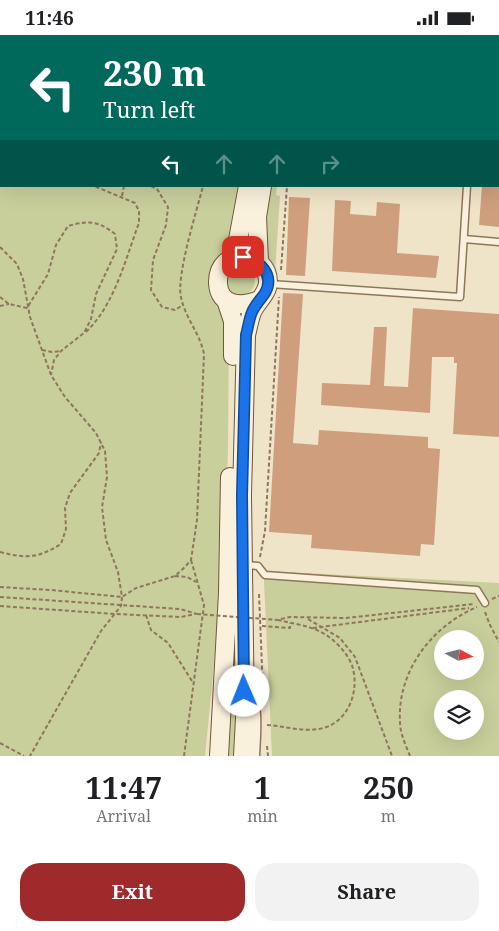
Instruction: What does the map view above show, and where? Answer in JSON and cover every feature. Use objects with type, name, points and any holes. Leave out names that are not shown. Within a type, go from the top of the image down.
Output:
[{"type":"street","points":[[235,256],[248,187]]},
{"type":"street","points":[[259,262],[257,217],[262,187]]},
{"type":"street","points":[[219,756],[228,593],[234,332],[233,321],[226,301],[219,292],[218,282],[220,271],[226,262],[235,256],[251,258],[259,262],[274,284],[259,300],[252,312],[246,335],[242,495],[251,566],[244,678],[243,756]]},
{"type":"street","points":[[226,301],[236,305],[247,305],[259,300]]},
{"type":"street","points":[[244,678],[254,705],[253,756]]},
{"type":"lane","points":[[274,284],[460,297],[467,187]]},
{"type":"lane","points":[[464,239],[499,242]]},
{"type":"lane","points":[[251,566],[265,575],[477,590],[485,603]]},
{"type":"path","points":[[51,375],[54,360],[61,351],[97,321],[108,302],[139,223],[135,203],[97,187]]},
{"type":"path","points":[[122,196],[124,187]]},
{"type":"path","points":[[153,187],[168,207],[166,225],[153,260],[151,290],[162,307],[175,309],[183,305]]},
{"type":"path","points":[[184,756],[204,605],[191,560],[197,520],[204,354],[202,341],[185,315],[180,294],[181,278],[203,187]]},
{"type":"path","points":[[251,566],[265,531],[274,284],[287,187]]},
{"type":"path","points":[[27,308],[48,275],[56,245],[68,226],[84,222],[103,225],[115,234],[117,249],[96,294],[91,319],[84,333]]},
{"type":"path","points":[[0,247],[18,264],[23,279],[27,308],[51,375],[65,397],[81,414],[106,451],[102,507],[106,539],[118,572],[122,597],[120,606],[101,631],[30,756]]},
{"type":"path","points":[[0,297],[9,303],[27,308]]},
{"type":"path","points":[[0,306],[9,303]]},
{"type":"path","points":[[42,350],[61,351]]},
{"type":"path","points":[[0,552],[19,557],[44,555],[61,544],[66,529],[66,507],[70,493],[99,453],[101,442]]},
{"type":"path","points":[[175,576],[191,560]]},
{"type":"path","points":[[0,587],[122,597],[136,589],[175,576],[187,577],[196,582]]},
{"type":"path","points":[[259,588],[264,691]]},
{"type":"path","points":[[0,597],[180,609],[197,614],[278,620],[313,628],[335,642],[349,659],[353,669],[355,685],[353,698],[348,709],[338,720],[326,727],[312,730],[265,725],[266,733]]},
{"type":"path","points":[[410,756],[400,723],[404,685],[418,655],[436,632],[460,614],[485,603]]},
{"type":"path","points":[[278,620],[290,617],[346,618],[485,603]]},
{"type":"path","points":[[485,603],[484,610],[499,642]]},
{"type":"path","points":[[0,606],[181,617],[197,614]]},
{"type":"path","points":[[313,628],[474,608]]},
{"type":"path","points":[[146,615],[152,630],[168,643],[193,682]]},
{"type":"path","points":[[305,618],[323,626],[340,637],[355,657],[392,756]]},
{"type":"path","points":[[261,626],[290,628],[290,623]]},
{"type":"path","points":[[353,669],[359,666]]},
{"type":"path","points":[[266,741],[268,756]]},
{"type":"path","points":[[0,743],[24,756]]},
{"type":"green space","points":[[0,187],[244,187],[227,249],[213,267],[218,303],[229,332],[228,450],[224,562],[205,756],[0,756]]},
{"type":"green space","points":[[268,187],[277,187],[276,195],[280,196],[275,273],[268,265],[264,255],[264,220]]},
{"type":"green space","points":[[241,267],[251,271],[255,281],[251,291],[241,295],[231,291],[227,281],[231,271]]},
{"type":"green space","points":[[236,311],[243,311],[237,756],[228,756],[238,325]]},
{"type":"green space","points":[[265,571],[499,583],[499,756],[272,756]]},
{"type":"building","points":[[482,187],[499,187],[499,227],[479,225]]},
{"type":"building","points":[[289,197],[310,198],[305,276],[286,275]]},
{"type":"building","points":[[335,200],[351,201],[350,214],[376,216],[377,202],[400,204],[397,253],[439,256],[436,278],[332,271]]},
{"type":"building","points":[[283,293],[303,294],[293,443],[318,445],[319,430],[428,437],[428,448],[440,449],[434,545],[421,544],[420,556],[311,548],[312,535],[269,532]]},
{"type":"building","points":[[413,308],[499,314],[499,437],[453,434],[457,363],[454,363],[454,357],[432,357],[430,413],[321,405],[322,383],[370,385],[374,327],[387,327],[384,386],[408,387]]},
{"type":"route","points":[[243,257],[259,262],[266,272],[268,283],[266,292],[252,312],[246,335],[242,495],[244,691]]}]
